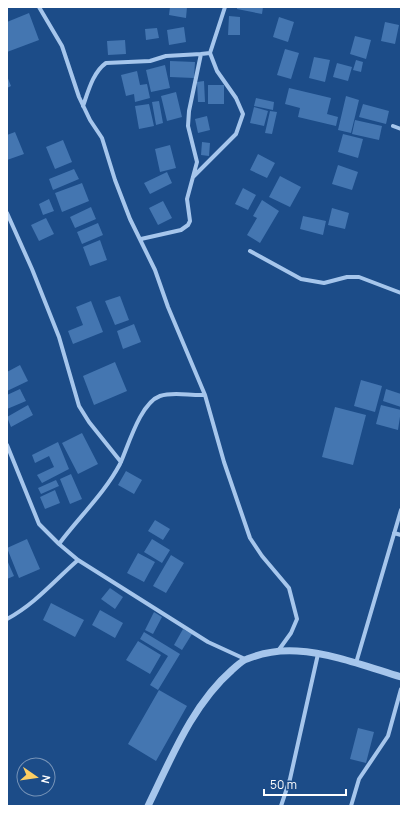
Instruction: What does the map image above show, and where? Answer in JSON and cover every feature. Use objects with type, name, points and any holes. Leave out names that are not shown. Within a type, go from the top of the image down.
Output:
[{"type":"street","points":[[38,7],[62,46],[83,106],[102,138],[123,200],[155,270],[168,307],[205,395],[250,538],[262,556],[289,588],[297,619],[291,633],[277,651]]},
{"type":"street","points":[[193,177],[236,134],[243,114],[236,98],[217,71],[210,53],[225,7]]},
{"type":"street","points":[[83,106],[92,83],[101,66],[106,63],[150,61],[166,56],[210,53]]},
{"type":"street","points":[[141,240],[181,230],[188,225],[190,221],[187,199],[197,162],[188,126],[189,111],[201,54]]},
{"type":"street","points":[[393,126],[401,129]]},
{"type":"street","points":[[7,213],[32,269],[59,337],[79,406],[89,422],[120,462]]},
{"type":"street","points":[[250,251],[301,279],[324,283],[347,277],[359,277],[401,293]]},
{"type":"street","points":[[59,544],[108,485],[140,418],[158,396],[175,393],[193,396],[205,395]]},
{"type":"street","points":[[7,445],[39,524],[59,544],[78,560],[208,642],[245,659]]},
{"type":"street","points":[[356,664],[401,510]]},
{"type":"street","points":[[394,533],[401,535]]},
{"type":"street","points":[[7,619],[37,600],[78,560]]},
{"type":"street","points":[[148,806],[176,748],[199,708],[216,684],[245,659],[277,651],[298,651],[318,654],[401,677]]},
{"type":"street","points":[[281,806],[290,779],[318,654]]},
{"type":"street","points":[[351,806],[359,779],[388,736],[401,689]]},
{"type":"building","points":[[170,7],[187,7],[186,18],[169,15]]},
{"type":"building","points":[[237,7],[263,7],[262,14],[237,9]]},
{"type":"building","points":[[29,13],[39,40],[7,52],[7,22]]},
{"type":"building","points":[[229,16],[240,17],[240,35],[228,35]]},
{"type":"building","points":[[279,17],[294,22],[288,42],[273,37]]},
{"type":"building","points":[[385,22],[399,25],[395,44],[381,41]]},
{"type":"building","points":[[184,27],[186,42],[169,45],[167,30]]},
{"type":"building","points":[[157,28],[159,38],[146,40],[145,29]]},
{"type":"building","points":[[355,36],[371,40],[366,59],[350,54]]},
{"type":"building","points":[[125,40],[126,54],[108,55],[107,41]]},
{"type":"building","points":[[285,49],[299,53],[291,79],[277,75]]},
{"type":"building","points":[[314,57],[330,60],[325,82],[309,78]]},
{"type":"building","points":[[356,60],[363,62],[361,72],[353,70]]},
{"type":"building","points":[[170,61],[195,62],[194,78],[170,77]]},
{"type":"building","points":[[337,63],[352,67],[348,81],[333,77]]},
{"type":"building","points":[[165,65],[170,88],[151,92],[146,70]]},
{"type":"building","points":[[137,71],[140,85],[147,84],[150,98],[135,102],[134,94],[126,96],[121,75]]},
{"type":"building","points":[[7,76],[11,86],[7,88]]},
{"type":"building","points":[[204,81],[205,102],[198,102],[197,82]]},
{"type":"building","points":[[208,85],[224,85],[224,104],[208,104]]},
{"type":"building","points":[[289,88],[331,98],[327,114],[338,117],[336,126],[298,117],[300,108],[285,104]]},
{"type":"building","points":[[176,92],[182,117],[167,121],[161,96]]},
{"type":"building","points":[[346,96],[359,100],[351,133],[338,130]]},
{"type":"building","points":[[256,98],[274,102],[273,110],[254,106]]},
{"type":"building","points":[[159,101],[163,123],[156,125],[152,102]]},
{"type":"building","points":[[149,104],[154,126],[139,129],[135,106]]},
{"type":"building","points":[[363,104],[389,111],[386,124],[359,117]]},
{"type":"building","points":[[254,107],[268,111],[264,126],[250,123]]},
{"type":"building","points":[[270,111],[277,112],[272,134],[265,133]]},
{"type":"building","points":[[207,116],[210,130],[198,133],[195,119]]},
{"type":"building","points":[[355,120],[382,126],[379,140],[352,134]]},
{"type":"building","points":[[15,132],[24,154],[7,160],[7,135]]},
{"type":"building","points":[[343,134],[363,139],[358,158],[338,152]]},
{"type":"building","points":[[63,140],[72,162],[55,169],[46,147]]},
{"type":"building","points":[[202,142],[210,143],[209,156],[201,155]]},
{"type":"building","points":[[170,145],[176,168],[160,172],[155,149]]},
{"type":"building","points":[[258,154],[275,163],[267,178],[250,170]]},
{"type":"building","points":[[338,165],[358,172],[352,190],[332,184]]},
{"type":"building","points":[[74,169],[79,179],[53,190],[49,179]]},
{"type":"building","points":[[167,172],[172,183],[150,194],[144,183]]},
{"type":"building","points":[[280,176],[301,187],[290,207],[269,197]]},
{"type":"building","points":[[82,183],[89,201],[62,212],[55,193]]},
{"type":"building","points":[[243,188],[256,195],[248,210],[235,204]]},
{"type":"building","points":[[49,199],[54,211],[43,215],[39,204]]},
{"type":"building","points":[[262,200],[279,211],[260,243],[247,235],[257,218],[253,216]]},
{"type":"building","points":[[163,201],[172,218],[158,225],[149,208]]},
{"type":"building","points":[[91,207],[96,219],[75,228],[70,217]]},
{"type":"building","points":[[332,208],[349,213],[345,229],[328,225]]},
{"type":"building","points":[[303,216],[326,221],[323,235],[300,229]]},
{"type":"building","points":[[46,218],[54,234],[39,241],[31,225]]},
{"type":"building","points":[[98,223],[103,235],[82,244],[77,232]]},
{"type":"building","points":[[100,240],[107,260],[90,266],[83,247]]},
{"type":"building","points":[[120,296],[129,320],[115,325],[105,301]]},
{"type":"building","points":[[91,301],[103,332],[73,344],[68,331],[83,325],[76,307]]},
{"type":"building","points":[[134,324],[141,342],[123,349],[117,331]]},
{"type":"building","points":[[115,362],[127,391],[94,405],[83,376]]},
{"type":"building","points":[[20,365],[28,381],[7,391],[7,372]]},
{"type":"building","points":[[361,380],[382,386],[375,412],[354,406]]},
{"type":"building","points":[[20,389],[26,401],[7,409],[7,395]]},
{"type":"building","points":[[386,389],[401,394],[401,407],[383,401]]},
{"type":"building","points":[[28,405],[33,415],[11,427],[7,417]]},
{"type":"building","points":[[381,405],[401,410],[398,430],[376,424]]},
{"type":"building","points":[[335,407],[366,415],[353,465],[322,457]]},
{"type":"building","points":[[82,433],[98,464],[78,474],[62,443]]},
{"type":"building","points":[[58,442],[69,469],[42,483],[37,475],[54,467],[49,456],[35,463],[32,455]]},
{"type":"building","points":[[126,471],[142,480],[134,494],[118,485]]},
{"type":"building","points":[[71,474],[82,499],[70,504],[60,479]]},
{"type":"building","points":[[56,480],[59,486],[41,494],[38,488]]},
{"type":"building","points":[[55,490],[60,503],[45,509],[40,497]]},
{"type":"building","points":[[155,520],[170,529],[163,540],[148,531]]},
{"type":"building","points":[[27,539],[40,569],[19,578],[7,548]]},
{"type":"building","points":[[152,539],[170,550],[162,563],[144,552]]},
{"type":"building","points":[[138,553],[155,562],[144,582],[127,573]]},
{"type":"building","points":[[171,555],[184,563],[166,593],[153,586]]},
{"type":"building","points":[[7,560],[14,576],[7,579]]},
{"type":"building","points":[[110,588],[123,597],[115,609],[101,599]]},
{"type":"building","points":[[51,603],[84,620],[75,637],[43,620]]},
{"type":"building","points":[[100,610],[123,623],[115,638],[92,625]]},
{"type":"building","points":[[154,612],[162,617],[153,634],[145,630]]},
{"type":"building","points":[[183,629],[192,634],[182,650],[174,645]]},
{"type":"building","points":[[144,632],[180,654],[158,690],[150,685],[168,656],[140,639]]},
{"type":"building","points":[[138,641],[161,655],[150,674],[126,660]]},
{"type":"building","points":[[159,690],[187,706],[156,761],[128,744]]},
{"type":"building","points":[[358,728],[374,732],[366,763],[350,759]]}]
